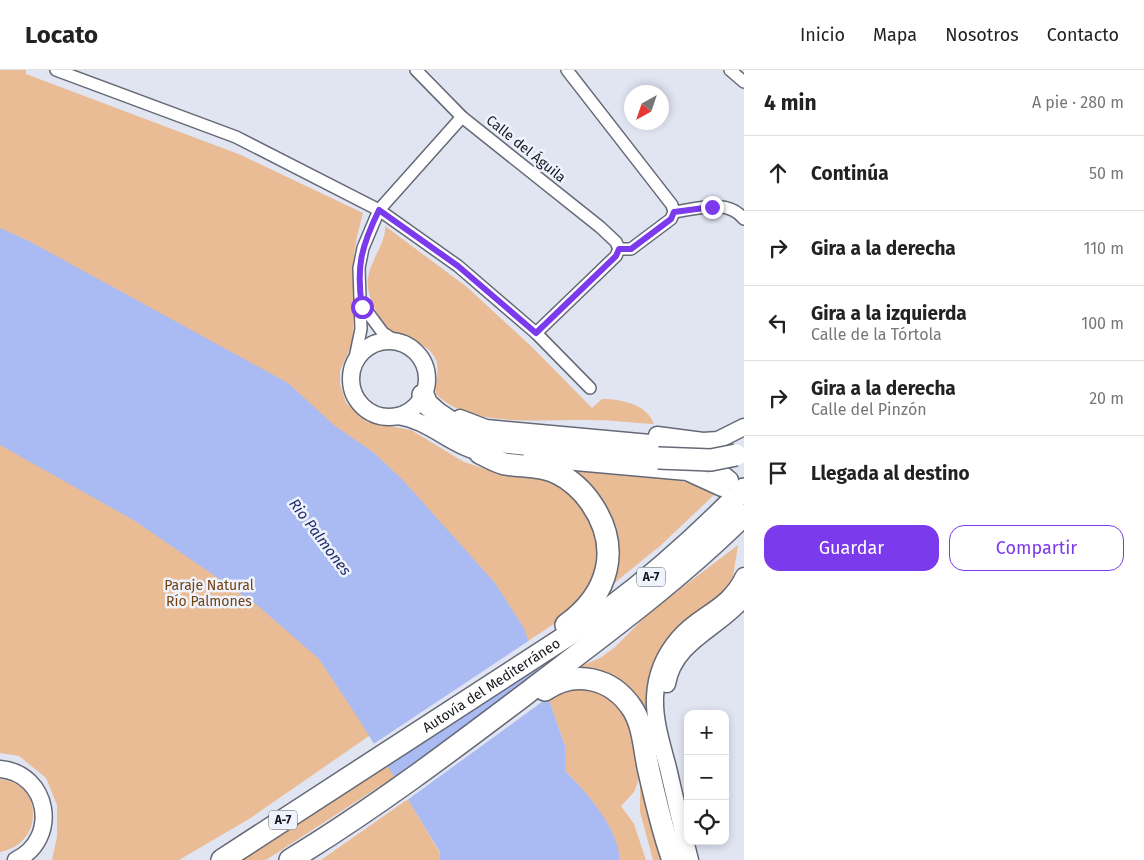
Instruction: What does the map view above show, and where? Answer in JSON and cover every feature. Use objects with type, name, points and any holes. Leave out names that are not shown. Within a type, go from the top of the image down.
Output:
[{"type":"highway","points":[[425,391],[427,404],[437,414],[485,440],[658,458],[711,460],[740,453]]},
{"type":"highway","points":[[480,453],[502,464],[545,468],[558,473],[583,492],[602,518],[609,545],[607,569],[598,593],[577,617],[556,634],[547,651]]},
{"type":"highway","name":"Autovía del Mediterráneo","points":[[222,860],[547,651],[645,581],[695,538],[732,485]]},
{"type":"highway","name":"Autovía del Mediterráneo","points":[[290,860],[366,811],[473,734],[503,720],[552,685],[744,515]]},
{"type":"highway","points":[[564,673],[604,683],[620,694],[633,709],[640,726],[652,785],[673,860]]},
{"type":"street","points":[[56,70],[236,137],[379,210],[458,266],[536,333],[590,388]]},
{"type":"street","name":"Calle del Águila","points":[[416,70],[462,117],[600,227],[616,242],[619,249]]},
{"type":"street","points":[[536,333],[616,256],[619,249],[631,249],[671,219],[674,212],[672,204],[567,70]]},
{"type":"street","points":[[730,70],[744,82]]},
{"type":"street","points":[[462,117],[379,210],[363,248],[359,268],[362,307],[360,340],[351,379],[355,396],[359,403],[373,414],[398,416],[426,424],[447,440],[480,453],[687,472],[732,485]]},
{"type":"street","points":[[674,212],[720,206],[735,210],[744,219]]},
{"type":"street","points":[[362,307],[382,333],[412,349],[423,362],[426,370],[425,391],[413,409],[398,416]]},
{"type":"street","points":[[354,363],[372,345],[388,341],[397,342]]},
{"type":"street","points":[[425,391],[441,408],[456,417],[486,428],[661,444],[686,451],[700,458],[732,485]]},
{"type":"street","points":[[486,428],[572,427],[703,441],[718,440],[744,428]]},
{"type":"street","points":[[690,860],[658,727],[655,694],[660,669],[673,645],[691,627],[716,610],[728,599],[744,576]]},
{"type":"street","points":[[685,800],[667,724],[665,694],[668,680],[679,657],[692,640],[736,608],[744,598]]},
{"type":"street","points":[[0,769],[21,776],[35,788],[40,796],[45,813],[41,860]]},
{"type":"street","points":[[16,860],[33,848],[42,832]]},
{"type":"street","points":[[696,845],[701,860]]},
{"type":"green space","name":"Paraje Natural Río Palmones","points":[[0,70],[26,70],[26,74],[241,155],[363,213],[353,262],[354,314],[352,344],[340,371],[340,384],[346,403],[367,422],[411,430],[464,462],[488,470],[528,472],[571,491],[596,523],[598,576],[563,618],[528,641],[526,635],[369,736],[249,819],[179,860],[52,860],[57,837],[57,805],[46,778],[19,756],[0,753]]},
{"type":"green space","points":[[385,226],[467,287],[532,347],[592,408],[602,399],[625,402],[639,407],[646,412],[654,424],[600,420],[531,421],[488,417],[468,413],[451,405],[436,394],[438,368],[432,353],[421,344],[389,329],[378,316],[371,299],[368,279],[383,240]]},
{"type":"green space","points":[[567,470],[677,480],[697,485],[714,495],[660,546],[602,593],[610,537],[606,511],[598,498]]},
{"type":"green space","points":[[738,545],[733,577],[647,705],[646,713],[576,668],[600,658],[615,647],[650,612]]},
{"type":"green space","points":[[569,685],[611,692],[632,727],[663,860],[653,860],[640,812],[640,777],[634,792],[621,806],[634,824],[646,860],[620,860],[613,835],[600,811],[565,771],[565,746],[548,698]]},
{"type":"green space","points":[[388,765],[394,777],[266,860],[240,860]]},
{"type":"green space","points":[[0,779],[14,783],[24,790],[31,801],[33,813],[31,826],[25,837],[15,846],[0,852]]},
{"type":"green space","points":[[408,799],[440,853],[439,860],[321,860]]},
{"type":"water","name":"Rio Palmones","points":[[0,228],[29,241],[288,383],[335,426],[373,452],[402,479],[495,583],[524,628],[565,746],[565,771],[600,811],[618,847],[620,860],[439,860],[440,852],[360,721],[319,659],[257,605],[135,521],[0,445]]},
{"type":"pier","points":[[530,640],[540,666],[385,767],[372,745]]},
{"type":"pier","points":[[541,671],[550,696],[406,801],[392,778]]},
{"type":"route","points":[[362,307],[358,279],[359,268],[363,248],[379,210],[458,266],[536,333],[616,256],[619,249],[631,249],[671,219],[674,212],[712,207]]}]
